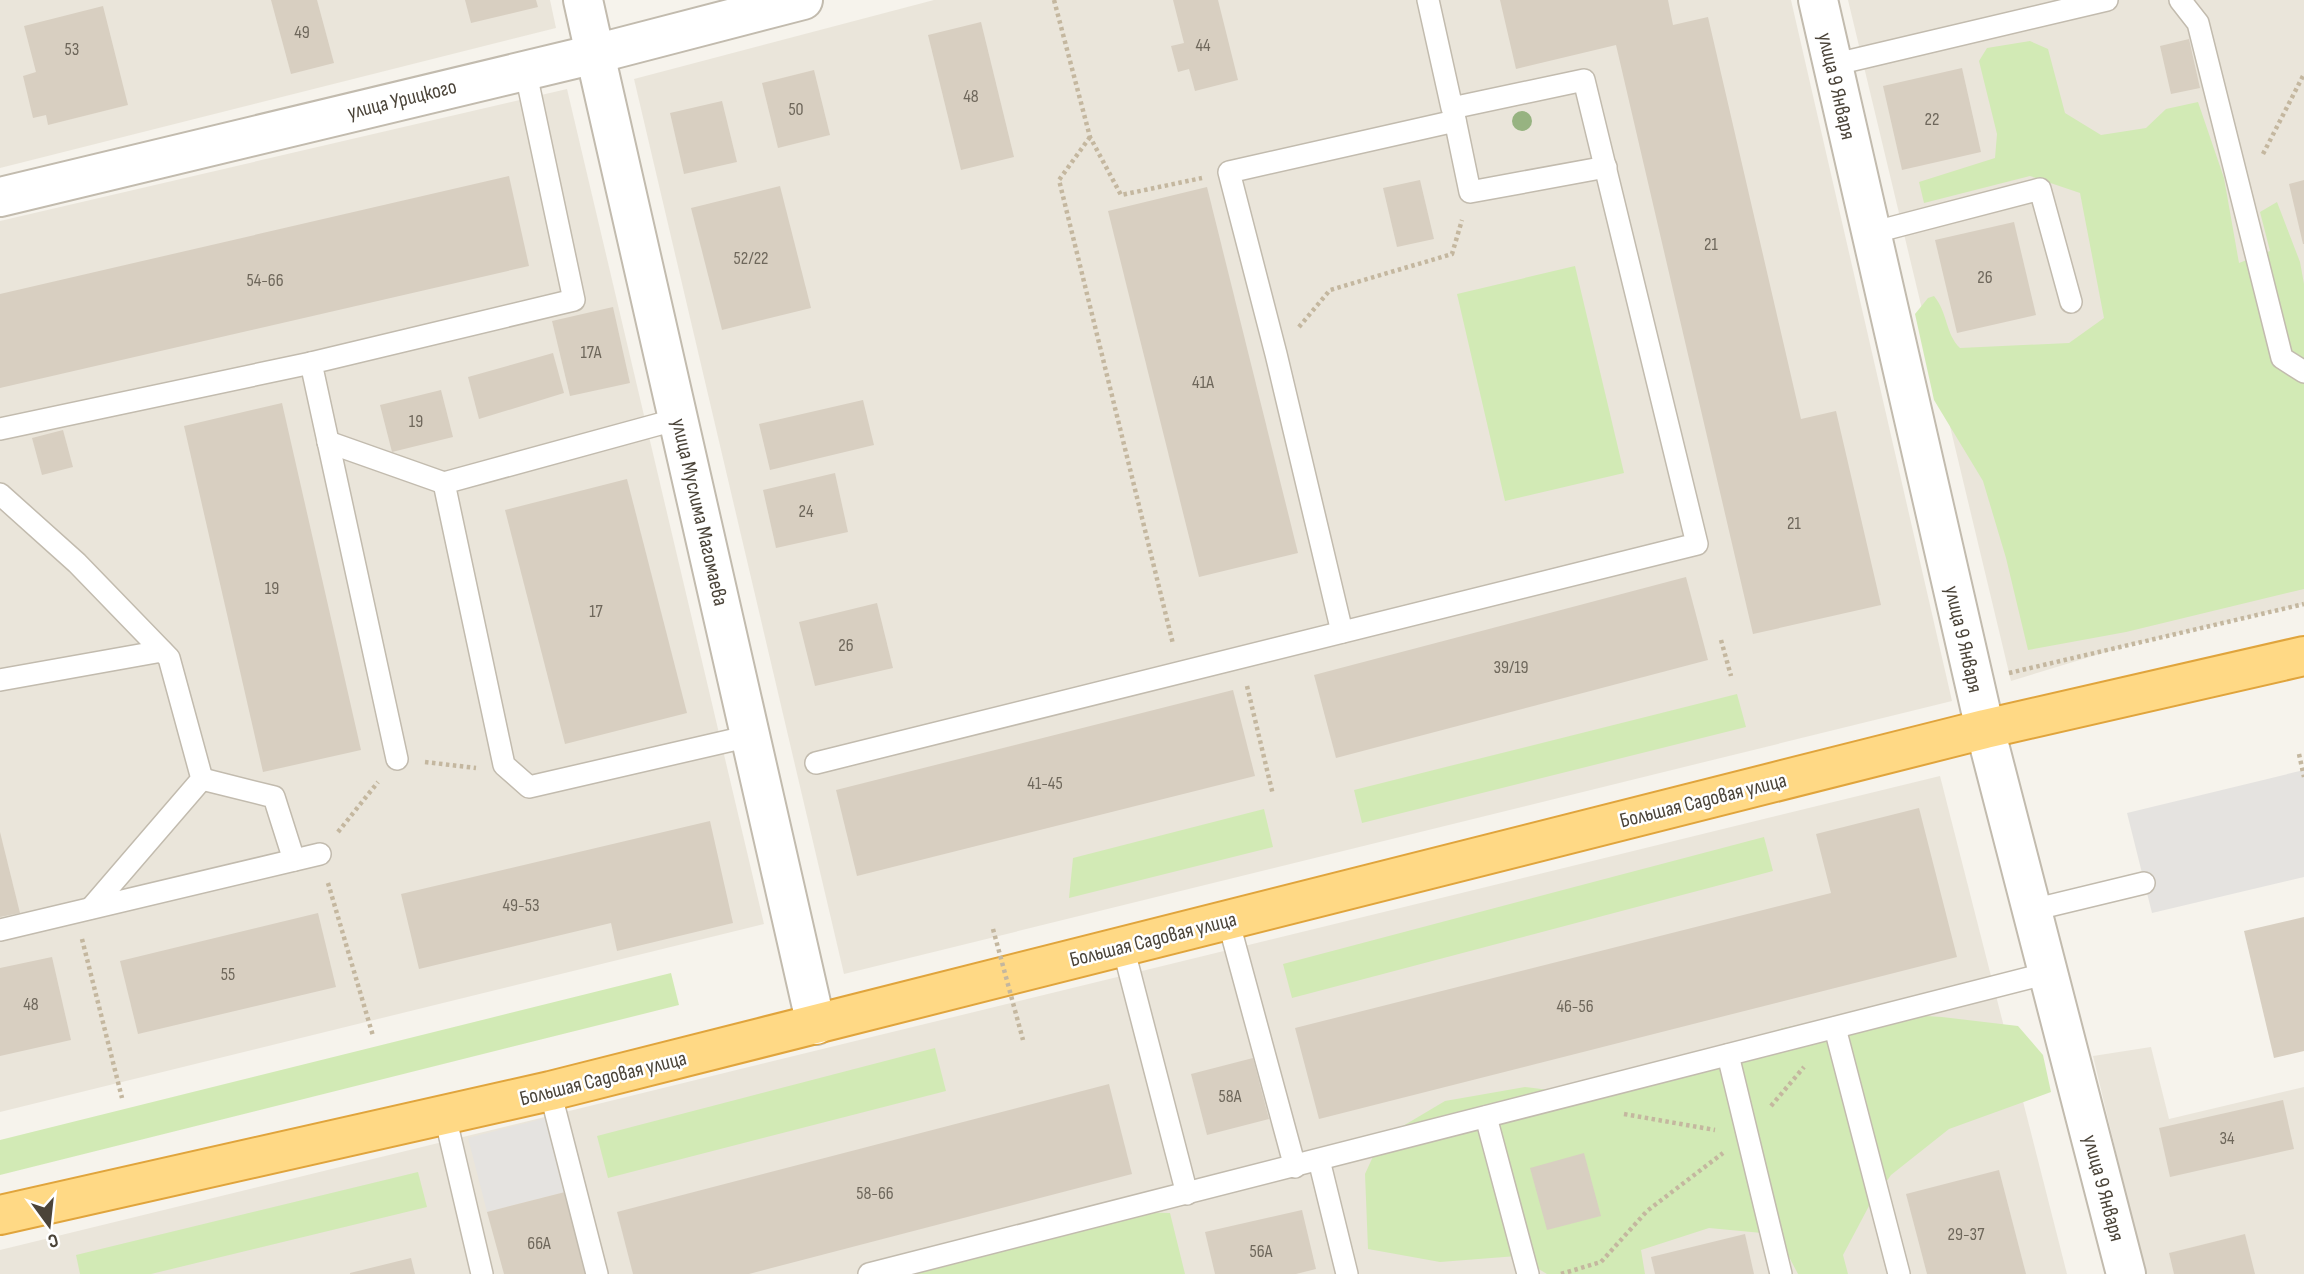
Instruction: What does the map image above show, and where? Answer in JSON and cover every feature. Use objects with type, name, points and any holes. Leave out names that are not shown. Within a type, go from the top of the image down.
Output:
[{"type":"highway","name":"Большая Садовая улица","points":[[0,1215],[550,1091],[1985,729],[2304,656]]},
{"type":"street","name":"улица Муслима Магомаева","points":[[583,0],[816,1025]]},
{"type":"street","name":"улица Урицкого","points":[[0,197],[595,54],[803,0]]},
{"type":"street","name":"улица 9 Января","points":[[1818,0],[1985,729],[2126,1274]]},
{"type":"lane","points":[[1428,0],[1471,192],[1606,167]]},
{"type":"lane","points":[[1832,65],[2107,0]]},
{"type":"lane","points":[[2180,0],[2198,23],[2282,358],[2304,372]]},
{"type":"lane","points":[[0,429],[311,363],[574,300],[525,69]]},
{"type":"lane","points":[[816,763],[1697,544],[1584,80],[1228,172],[1276,355],[1342,632]]},
{"type":"lane","points":[[1871,233],[2040,189],[2071,302]]},
{"type":"lane","points":[[311,363],[397,759]]},
{"type":"lane","points":[[328,442],[444,483],[678,419]]},
{"type":"lane","points":[[444,483],[504,765],[529,787],[750,736]]},
{"type":"lane","points":[[0,494],[77,563],[169,658],[202,779]]},
{"type":"lane","points":[[0,680],[162,651]]},
{"type":"lane","points":[[202,779],[274,797],[294,860]]},
{"type":"lane","points":[[83,910],[202,779]]},
{"type":"lane","points":[[0,930],[320,854]]},
{"type":"lane","points":[[2032,910],[2144,883]]},
{"type":"lane","points":[[1228,920],[1294,1167]]},
{"type":"lane","points":[[1123,947],[1187,1194]]},
{"type":"lane","points":[[869,1274],[2048,973]]},
{"type":"lane","points":[[1835,1028],[1899,1274]]},
{"type":"lane","points":[[1728,1055],[1781,1274]]},
{"type":"lane","points":[[550,1091],[597,1274]]},
{"type":"lane","points":[[445,1116],[482,1274]]},
{"type":"lane","points":[[1486,1117],[1528,1274]]},
{"type":"lane","points":[[1319,1160],[1347,1274]]},
{"type":"path","points":[[1054,0],[1090,137],[1121,195],[1228,172]]},
{"type":"path","points":[[2241,196],[2304,74]]},
{"type":"path","points":[[1090,137],[1059,180],[1180,673]]},
{"type":"path","points":[[1276,355],[1330,290],[1452,254],[1471,192]]},
{"type":"path","points":[[1974,681],[2304,604]]},
{"type":"path","points":[[1721,640],[1731,676]]},
{"type":"path","points":[[1241,658],[1273,795]]},
{"type":"path","points":[[2299,754],[2304,777]]},
{"type":"path","points":[[373,1036],[320,854],[397,759],[489,769],[504,765]]},
{"type":"path","points":[[83,910],[122,1098]]},
{"type":"path","points":[[993,929],[1023,1040]]},
{"type":"path","points":[[1562,1274],[1601,1262],[1647,1211],[1747,1135],[1835,1028]]},
{"type":"path","points":[[1620,1114],[1747,1135]]},
{"type":"shaded area","points":[[0,0],[550,0],[556,28],[0,168]]},
{"type":"shaded area","points":[[934,0],[1791,0],[1952,701],[844,974],[634,79]]},
{"type":"shaded area","points":[[1848,0],[2304,0],[2304,604],[2129,645],[2011,681]]},
{"type":"shaded area","points":[[567,89],[764,924],[0,1112],[0,221]]},
{"type":"shaded area","points":[[2304,770],[2304,877],[2152,913],[2127,813]]},
{"type":"shaded area","points":[[1940,776],[2067,1274],[0,1274],[0,1250]]},
{"type":"shaded area","points":[[2151,1047],[2169,1119],[2304,1087],[2304,1274],[2145,1274],[2093,1056]]},
{"type":"shaded area","points":[[550,1117],[569,1191],[487,1212],[468,1138]]},
{"type":"green space","points":[[2030,41],[2048,49],[2065,113],[2101,135],[2146,128],[2166,109],[2198,102],[2224,178],[2239,263],[2270,251],[2260,212],[2277,202],[2300,262],[2304,284],[2304,589],[2126,632],[2028,650],[2006,558],[1983,481],[1934,400],[1915,314],[1928,298],[1934,296],[1960,348],[2069,343],[2104,318],[2080,193],[2030,176],[1924,203],[1919,182],[1995,158],[1997,134],[1979,61],[1987,48]]},
{"type":"green space","points":[[1575,266],[1624,473],[1505,501],[1457,294]]},
{"type":"green space","points":[[1737,694],[1746,727],[1362,823],[1354,790]]},
{"type":"green space","points":[[1264,809],[1273,847],[1069,898],[1073,858]]},
{"type":"green space","points":[[1764,837],[1773,871],[1292,998],[1283,964]]},
{"type":"green space","points":[[671,973],[679,1005],[0,1175],[0,1140]]},
{"type":"green space","points":[[1861,1012],[1942,1017],[2018,1026],[2043,1055],[2051,1092],[1949,1129],[1891,1175],[1869,1206],[1843,1255],[1848,1274],[1798,1274],[1789,1257],[1762,1233],[1709,1228],[1641,1250],[1645,1274],[1547,1274],[1517,1256],[1440,1262],[1368,1249],[1365,1174],[1381,1139],[1445,1101],[1525,1087],[1599,1096],[1783,1028]]},
{"type":"green space","points":[[935,1048],[946,1091],[608,1178],[597,1136]]},
{"type":"green space","points":[[418,1172],[427,1207],[151,1274],[80,1274],[76,1255]]},
{"type":"green space","points":[[1093,1211],[1170,1213],[1185,1274],[914,1274],[1014,1248],[1022,1236]]},
{"type":"building","points":[[271,0],[317,0],[334,63],[291,74]]},
{"type":"building","points":[[465,0],[536,0],[538,7],[471,23]]},
{"type":"building","points":[[1173,0],[1218,0],[1238,80],[1195,91],[1189,69],[1178,72],[1171,46],[1184,43]]},
{"type":"building","points":[[1500,0],[1668,0],[1673,25],[1708,17],[1801,419],[1836,411],[1881,605],[1753,634],[1616,45],[1516,69]]},
{"type":"building","points":[[103,6],[128,105],[48,125],[46,115],[33,118],[23,76],[36,72],[24,26]]},
{"type":"building","points":[[981,22],[1014,157],[961,170],[928,35]]},
{"type":"building","points":[[2189,39],[2200,88],[2171,94],[2160,46]]},
{"type":"building","points":[[1962,68],[1981,152],[1902,170],[1883,86]]},
{"type":"building","points":[[814,70],[830,135],[778,148],[762,83]]},
{"type":"building","points":[[722,101],[737,162],[684,174],[670,113]]},
{"type":"building","points":[[509,176],[529,266],[0,388],[0,294]]},
{"type":"building","points":[[1420,180],[1434,239],[1397,247],[1383,188]]},
{"type":"building","points":[[2304,180],[2304,244],[2303,244],[2289,184]]},
{"type":"building","points":[[780,186],[811,308],[722,330],[691,208]]},
{"type":"building","points":[[1207,187],[1298,553],[1199,577],[1108,211]]},
{"type":"building","points":[[2014,222],[2036,315],[1957,333],[1935,240]]},
{"type":"building","points":[[613,307],[630,383],[570,396],[552,321]]},
{"type":"building","points":[[553,353],[564,393],[479,419],[468,377]]},
{"type":"building","points":[[441,390],[453,437],[392,452],[380,405]]},
{"type":"building","points":[[863,400],[874,445],[770,470],[759,424]]},
{"type":"building","points":[[282,403],[361,750],[263,772],[184,426]]},
{"type":"building","points":[[63,430],[73,467],[42,475],[32,438]]},
{"type":"building","points":[[835,473],[848,532],[776,548],[763,490]]},
{"type":"building","points":[[627,479],[687,713],[565,744],[505,510]]},
{"type":"building","points":[[1686,577],[1708,660],[1336,758],[1314,675]]},
{"type":"building","points":[[877,603],[893,668],[815,686],[799,622]]},
{"type":"building","points":[[1233,690],[1255,776],[857,876],[836,790]]},
{"type":"building","points":[[1919,808],[1957,957],[1319,1119],[1295,1028],[1831,893],[1816,834]]},
{"type":"building","points":[[710,821],[733,923],[617,951],[611,923],[419,969],[401,894]]},
{"type":"building","points":[[0,832],[20,913],[0,917]]},
{"type":"building","points":[[318,913],[336,987],[138,1034],[120,961]]},
{"type":"building","points":[[2304,917],[2304,1051],[2274,1058],[2244,931]]},
{"type":"building","points":[[52,957],[71,1040],[0,1056],[0,968]]},
{"type":"building","points":[[1253,1058],[1269,1119],[1207,1135],[1191,1074]]},
{"type":"building","points":[[1109,1084],[1132,1174],[749,1274],[633,1274],[617,1212]]},
{"type":"building","points":[[2283,1100],[2294,1149],[2170,1177],[2159,1128]]},
{"type":"building","points":[[1584,1153],[1601,1216],[1547,1230],[1530,1168]]},
{"type":"building","points":[[1999,1170],[2026,1274],[1927,1274],[1906,1194]]},
{"type":"building","points":[[569,1191],[591,1274],[504,1274],[487,1212]]},
{"type":"building","points":[[1302,1210],[1316,1269],[1296,1274],[1215,1274],[1205,1232]]},
{"type":"building","points":[[1745,1234],[1754,1274],[1655,1274],[1651,1257]]},
{"type":"building","points":[[2245,1234],[2255,1274],[2174,1274],[2169,1253]]},
{"type":"building","points":[[411,1258],[415,1274],[350,1274],[350,1273]]}]
